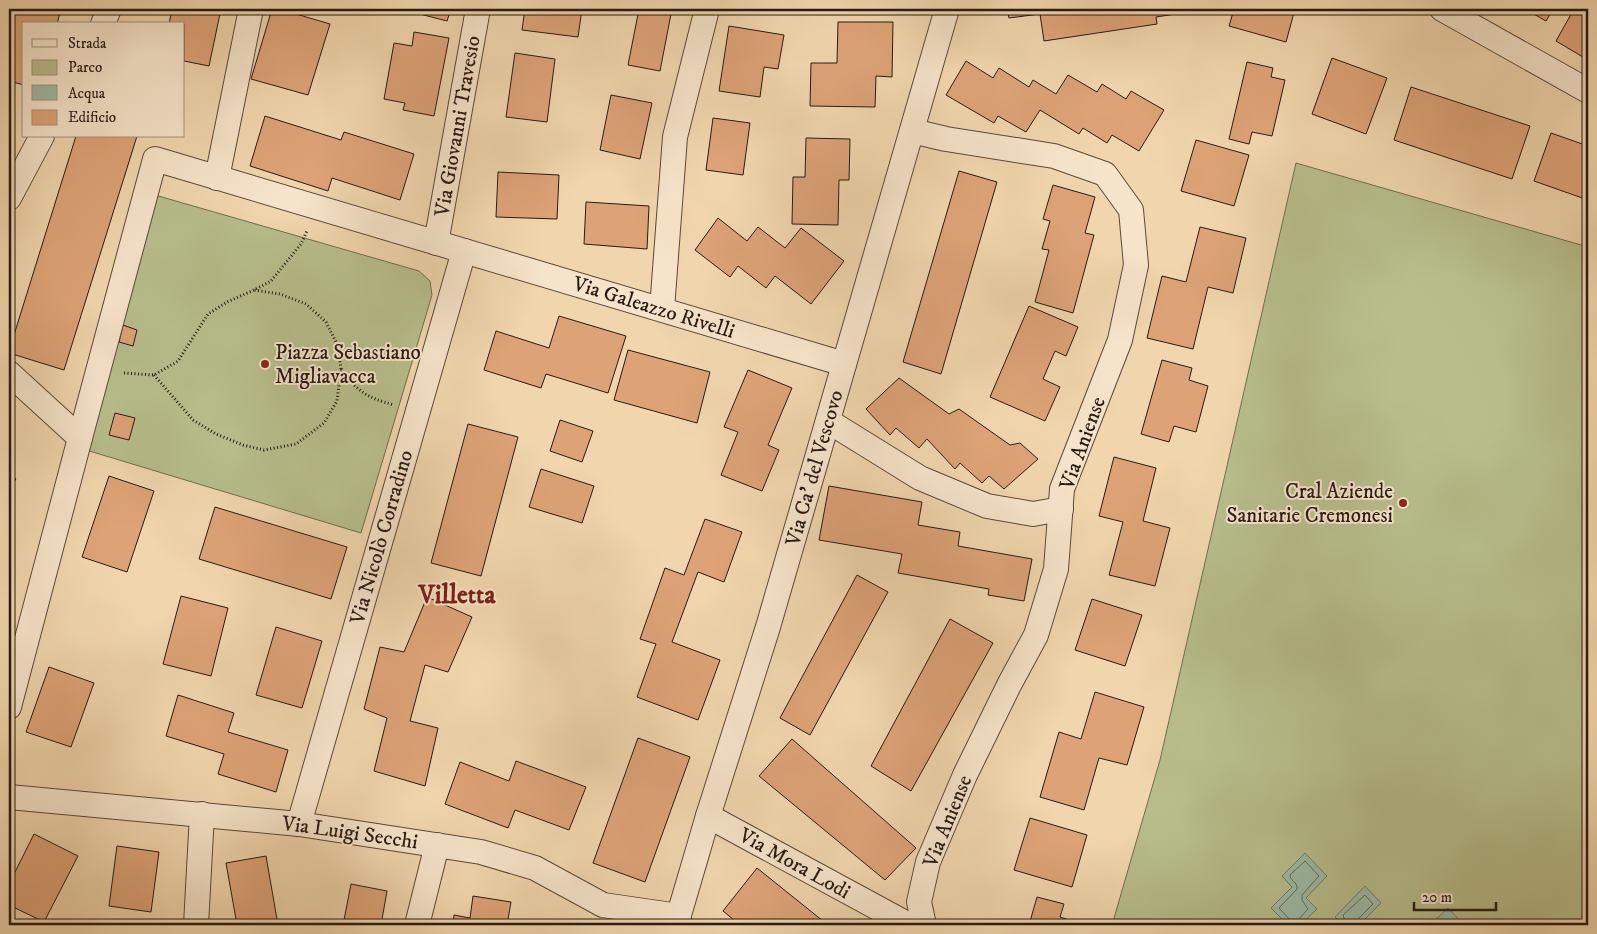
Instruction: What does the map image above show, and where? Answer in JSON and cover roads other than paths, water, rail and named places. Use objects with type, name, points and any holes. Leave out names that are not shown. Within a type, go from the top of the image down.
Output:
[{"type":"street","points":[[105,22],[109,9]]},
{"type":"street","points":[[218,178],[251,9]]},
{"type":"street","name":"Via Giovanni Travesio","points":[[436,243],[478,9]]},
{"type":"street","points":[[662,309],[675,137],[707,9]]},
{"type":"street","name":"Via Ca' del Vescovo","points":[[677,921],[768,627],[947,9]]},
{"type":"street","points":[[1442,9],[1588,91]]},
{"type":"street","name":"Via Aniense","points":[[912,131],[946,139],[1054,156],[1105,174],[1131,210],[1136,265],[1120,340],[1062,489],[1056,569],[1036,635],[965,775],[928,862],[919,902],[924,925]]},
{"type":"street","points":[[9,198],[41,138]]},
{"type":"street","points":[[9,707],[155,159],[464,251]]},
{"type":"street","name":"Via Galeazzo Rivelli","points":[[464,251],[844,364]]},
{"type":"street","name":"Via Nicolò Corradino","points":[[299,824],[464,251]]},
{"type":"street","points":[[9,373],[80,438]]},
{"type":"street","points":[[828,421],[920,478],[987,506],[1033,514],[1061,509]]},
{"type":"street","name":"Via Luigi Secchi","points":[[9,797],[299,824],[481,852],[535,868],[603,905],[677,921]]},
{"type":"street","points":[[196,925],[202,814]]},
{"type":"street","name":"Via Mora Lodi","points":[[708,816],[909,925]]},
{"type":"street","points":[[416,925],[438,845]]},
{"type":"water","points":[[1305,853],[1327,876],[1306,898],[1317,909],[1300,925],[1288,925],[1271,908],[1292,887],[1282,876]]},
{"type":"water","points":[[1365,886],[1381,903],[1359,925],[1343,925],[1335,917]]},
{"type":"water","points":[[1448,908],[1464,925],[1430,925]]},
{"type":"place","name":"Piazza Sebastiano Migliavacca","points":[[265,364]]},
{"type":"place","name":"Cral Aziende Sanitarie Cremonesi","points":[[1403,503]]},
{"type":"district","name":"Villetta","points":[[457,594]]}]
